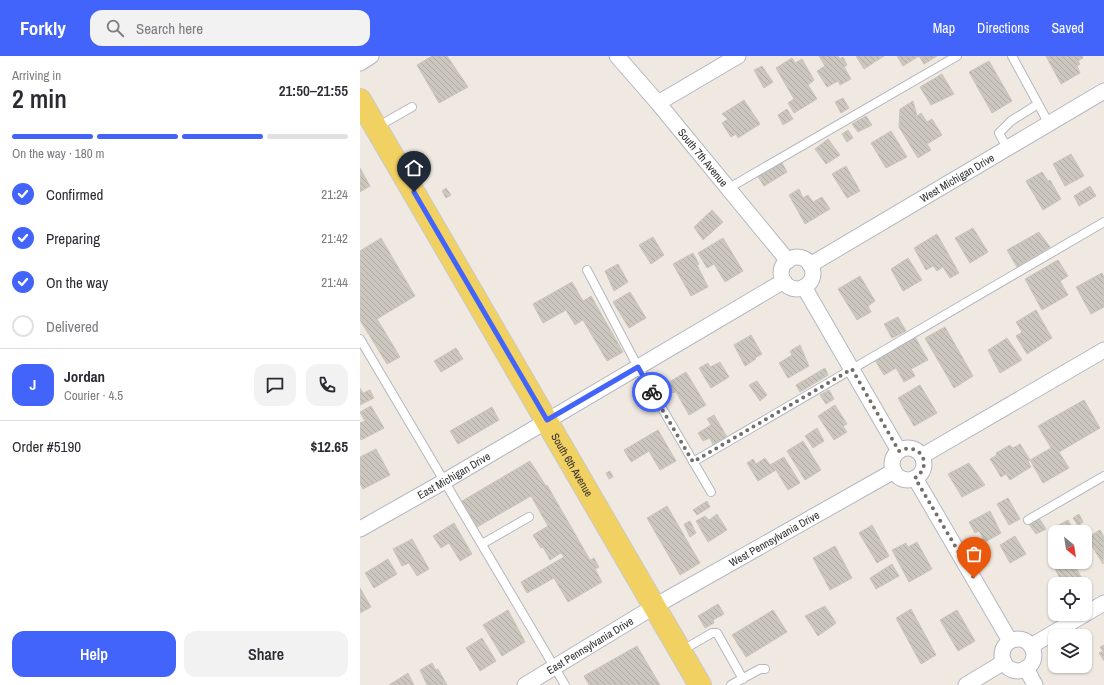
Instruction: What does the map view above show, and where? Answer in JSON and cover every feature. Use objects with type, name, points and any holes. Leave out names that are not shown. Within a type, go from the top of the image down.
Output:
[{"type":"main road","name":"South 6th Avenue","points":[[360,100],[700,685]]},
{"type":"street","points":[[360,63],[371,56]]},
{"type":"street","name":"South 7th Avenue","points":[[617,56],[729,188],[788,261]]},
{"type":"street","points":[[658,103],[738,56]]},
{"type":"street","name":"West Michigan Drive","points":[[810,265],[1104,91]]},
{"type":"street","points":[[798,257],[803,258],[810,265],[812,269],[812,278],[810,282],[798,289],[786,285],[781,273],[788,261],[798,257]]},
{"type":"street","points":[[547,420],[784,281]]},
{"type":"street","points":[[804,286],[899,451]]},
{"type":"street","points":[[922,456],[1104,350]]},
{"type":"street","name":"East Michigan Drive","points":[[360,529],[445,481],[547,420]]},
{"type":"street","points":[[909,448],[914,449],[922,456],[924,466],[919,475],[915,478],[906,480],[901,478],[894,471],[893,458],[899,451],[909,448]]},
{"type":"street","name":"West Pennsylvania Drive","points":[[655,606],[894,471]]},
{"type":"street","points":[[915,478],[1010,641]]},
{"type":"street","points":[[1031,646],[1104,604]]},
{"type":"street","name":"East Pennsylvania Drive","points":[[525,685],[655,606]]},
{"type":"street","points":[[1020,639],[1028,642],[1031,646],[1034,658],[1026,668],[1015,670],[1004,662],[1003,650],[1010,641],[1020,639]]},
{"type":"street","points":[[966,685],[1004,662]]},
{"type":"street","points":[[1026,668],[1035,685]]},
{"type":"lane","points":[[729,188],[957,56]]},
{"type":"lane","points":[[1012,56],[1050,124]]},
{"type":"lane","points":[[1007,148],[999,132],[1011,121],[1038,104]]},
{"type":"lane","points":[[376,127],[412,107]]},
{"type":"lane","points":[[693,462],[1104,222]]},
{"type":"lane","points":[[587,270],[638,367],[711,492]]},
{"type":"lane","points":[[360,339],[565,685]]},
{"type":"lane","points":[[1028,520],[1104,476]]},
{"type":"lane","points":[[482,544],[529,517]]},
{"type":"lane","points":[[681,651],[712,633],[717,633],[743,679]]},
{"type":"lane","points":[[731,685],[760,669],[765,670]]},
{"type":"building","points":[[432,56],[447,56],[468,87],[439,103],[417,65]]},
{"type":"building","points":[[819,56],[838,56],[840,59],[843,57],[847,65],[844,67],[851,79],[840,85],[838,81],[827,87],[817,71],[825,66]]},
{"type":"building","points":[[856,56],[884,56],[864,69]]},
{"type":"building","points":[[897,56],[919,56],[903,66]]},
{"type":"building","points":[[919,56],[937,56],[924,64]]},
{"type":"building","points":[[1046,56],[1082,56],[1083,58],[1078,61],[1080,64],[1077,66],[1080,73],[1061,84]]},
{"type":"building","points":[[792,58],[795,63],[802,59],[814,80],[808,85],[817,99],[794,113],[788,103],[794,99],[776,68]]},
{"type":"building","points":[[989,61],[1012,101],[992,113],[969,72]]},
{"type":"building","points":[[762,66],[773,82],[764,88],[754,70]]},
{"type":"building","points":[[942,74],[954,94],[931,105],[920,87]]},
{"type":"building","points":[[843,98],[849,108],[841,113],[835,102]]},
{"type":"building","points":[[744,100],[760,124],[738,138],[736,134],[731,137],[722,123],[728,119],[722,114]]},
{"type":"building","points":[[913,101],[917,116],[921,113],[927,122],[932,119],[942,135],[927,144],[931,150],[918,158],[899,127],[900,109]]},
{"type":"building","points":[[787,109],[793,119],[783,125],[778,115]]},
{"type":"building","points":[[866,116],[872,125],[858,132],[852,124]]},
{"type":"building","points":[[848,130],[853,138],[847,142],[842,134]]},
{"type":"building","points":[[891,131],[907,157],[886,168],[871,143]]},
{"type":"building","points":[[828,139],[840,155],[826,164],[815,149]]},
{"type":"building","points":[[1071,154],[1084,176],[1065,186],[1053,164]]},
{"type":"building","points":[[781,161],[787,172],[764,186],[757,175]]},
{"type":"building","points":[[846,166],[860,191],[847,198],[832,174]]},
{"type":"building","points":[[360,168],[370,186],[360,192]]},
{"type":"building","points":[[1042,172],[1048,181],[1050,180],[1061,199],[1043,210],[1026,181]]},
{"type":"building","points":[[1090,186],[1096,196],[1079,206],[1074,196]]},
{"type":"building","points":[[446,188],[451,195],[446,198],[442,191]]},
{"type":"building","points":[[799,189],[803,198],[808,195],[813,202],[822,197],[830,209],[805,224],[789,195]]},
{"type":"building","points":[[712,210],[723,222],[703,240],[694,227]]},
{"type":"building","points":[[973,228],[988,252],[970,263],[955,238]]},
{"type":"building","points":[[1039,232],[1050,247],[1017,267],[1007,250]]},
{"type":"building","points":[[937,234],[959,273],[950,278],[943,267],[937,271],[933,266],[926,270],[914,248]]},
{"type":"building","points":[[653,237],[664,255],[651,264],[639,245]]},
{"type":"building","points":[[381,238],[415,296],[377,319],[400,357],[387,364],[360,320],[360,251]]},
{"type":"building","points":[[723,238],[743,271],[725,282],[714,264],[707,268],[698,253]]},
{"type":"building","points":[[693,253],[708,287],[691,296],[673,264]]},
{"type":"building","points":[[908,258],[922,280],[903,291],[891,269]]},
{"type":"building","points":[[1058,260],[1068,276],[1060,281],[1068,295],[1042,310],[1025,279]]},
{"type":"building","points":[[618,264],[628,282],[614,291],[605,271]]},
{"type":"building","points":[[1102,273],[1104,277],[1104,307],[1091,314],[1076,287]]},
{"type":"building","points":[[860,276],[875,301],[868,306],[871,312],[857,320],[838,289]]},
{"type":"building","points":[[572,282],[583,301],[591,296],[623,352],[607,361],[583,320],[575,325],[566,310],[543,323],[533,304]]},
{"type":"building","points":[[630,292],[646,318],[629,328],[613,302]]},
{"type":"building","points":[[1036,310],[1052,338],[1027,354],[1016,336],[1022,332],[1016,322]]},
{"type":"building","points":[[898,317],[906,331],[892,338],[884,324]]},
{"type":"building","points":[[945,327],[973,376],[954,388],[925,338]]},
{"type":"building","points":[[751,335],[762,354],[745,366],[734,345]]},
{"type":"building","points":[[915,337],[928,360],[911,369],[915,376],[904,382],[896,368],[884,375],[875,360]]},
{"type":"building","points":[[1007,338],[1022,360],[1000,373],[988,350]]},
{"type":"building","points":[[800,345],[809,366],[788,378],[779,363],[792,355],[790,351]]},
{"type":"building","points":[[456,348],[463,359],[441,372],[434,361]]},
{"type":"building","points":[[720,362],[729,377],[711,388],[699,368],[708,363],[710,367]]},
{"type":"building","points":[[825,368],[828,375],[800,392],[796,385]]},
{"type":"building","points":[[686,372],[706,405],[689,415],[676,392],[671,393],[666,384]]},
{"type":"building","points":[[757,381],[767,395],[760,401],[749,385]]},
{"type":"building","points":[[920,385],[937,413],[914,426],[898,398]]},
{"type":"building","points":[[360,388],[363,393],[370,390],[374,398],[360,405]]},
{"type":"building","points":[[829,390],[834,399],[826,404],[820,395]]},
{"type":"building","points":[[1084,400],[1100,428],[1059,452],[1069,468],[1043,483],[1030,460],[1051,448],[1038,426]]},
{"type":"building","points":[[835,405],[847,424],[843,426],[847,432],[834,440],[818,416]]},
{"type":"building","points":[[371,406],[384,428],[361,440],[360,423],[365,421],[360,412]]},
{"type":"building","points":[[492,407],[499,420],[458,444],[450,431]]},
{"type":"building","points":[[714,415],[727,437],[713,445],[710,438],[703,441],[698,433],[711,425],[707,419]]},
{"type":"building","points":[[817,428],[824,441],[813,448],[805,436]]},
{"type":"building","points":[[658,430],[676,461],[660,470],[649,451],[631,462],[624,450]]},
{"type":"building","points":[[803,441],[821,470],[805,480],[787,451]]},
{"type":"building","points":[[1020,444],[1030,460],[1028,461],[1031,467],[1010,480],[1006,474],[1001,477],[990,459],[997,455],[996,453],[1010,445],[1013,448]]},
{"type":"building","points":[[376,449],[390,475],[363,489],[360,483],[360,457]]},
{"type":"building","points":[[784,457],[800,483],[788,490],[776,470],[758,481],[747,463],[753,459],[756,464],[765,458],[770,465]]},
{"type":"building","points":[[530,461],[546,486],[547,485],[590,560],[594,558],[599,567],[595,569],[602,582],[568,602],[554,578],[527,593],[521,582],[564,557],[561,553],[550,560],[543,547],[541,548],[533,535],[548,526],[531,496],[477,527],[462,501]]},
{"type":"building","points":[[969,463],[985,485],[962,497],[948,474]]},
{"type":"building","points":[[610,471],[613,477],[609,479],[606,473]]},
{"type":"building","points":[[1008,498],[1020,519],[1009,525],[997,504]]},
{"type":"building","points":[[707,501],[710,507],[697,515],[693,510]]},
{"type":"building","points":[[667,506],[700,563],[680,575],[647,518]]},
{"type":"building","points":[[990,511],[1001,533],[985,542],[979,531],[975,533],[969,522]]},
{"type":"building","points":[[717,514],[727,530],[708,542],[696,521],[705,516],[709,520]]},
{"type":"building","points":[[1079,514],[1083,522],[1077,525],[1073,518]]},
{"type":"building","points":[[1039,518],[1046,529],[1036,534],[1029,524]]},
{"type":"building","points":[[1068,520],[1071,525],[1059,525]]},
{"type":"building","points":[[690,521],[696,533],[690,537],[684,524]]},
{"type":"building","points":[[454,523],[472,554],[460,561],[449,543],[441,548],[433,536]]},
{"type":"building","points":[[872,525],[889,556],[877,563],[859,533]]},
{"type":"building","points":[[1100,530],[1104,537],[1103,564],[1092,546],[1092,535]]},
{"type":"building","points":[[1015,536],[1026,554],[1010,563],[1000,545]]},
{"type":"building","points":[[412,539],[429,569],[417,576],[409,563],[402,566],[393,549]]},
{"type":"building","points":[[917,542],[932,569],[909,582],[892,550],[906,543],[908,547]]},
{"type":"building","points":[[835,546],[852,578],[830,590],[813,558]]},
{"type":"building","points":[[388,559],[397,574],[374,588],[365,573]]},
{"type":"building","points":[[892,564],[899,576],[876,589],[870,578]]},
{"type":"building","points":[[1055,569],[1077,569],[1081,577],[1059,577]]},
{"type":"building","points":[[360,588],[371,607],[360,613]]},
{"type":"building","points":[[718,604],[724,614],[713,620],[714,623],[705,628],[698,616]]},
{"type":"building","points":[[825,606],[836,623],[818,636],[805,616]]},
{"type":"building","points":[[911,609],[936,655],[921,664],[896,618]]},
{"type":"building","points":[[508,610],[525,642],[502,656],[483,625]]},
{"type":"building","points":[[773,610],[787,632],[746,657],[732,635]]},
{"type":"building","points":[[957,610],[975,641],[958,651],[940,620]]},
{"type":"building","points":[[482,638],[496,661],[480,671],[466,648]]},
{"type":"building","points":[[1104,645],[1104,661],[1099,653],[1103,651],[1100,647]]},
{"type":"building","points":[[637,646],[660,685],[589,685],[584,676]]},
{"type":"building","points":[[432,663],[436,670],[438,669],[447,685],[427,685],[420,670]]},
{"type":"building","points":[[408,673],[414,685],[389,685]]},
{"type":"way so far","points":[[652,392],[693,462],[852,369],[899,451],[909,448],[914,449],[922,456],[924,466],[919,475],[915,478],[974,578]]},
{"type":"route","points":[[414,192],[547,420],[638,367],[652,392]]}]
